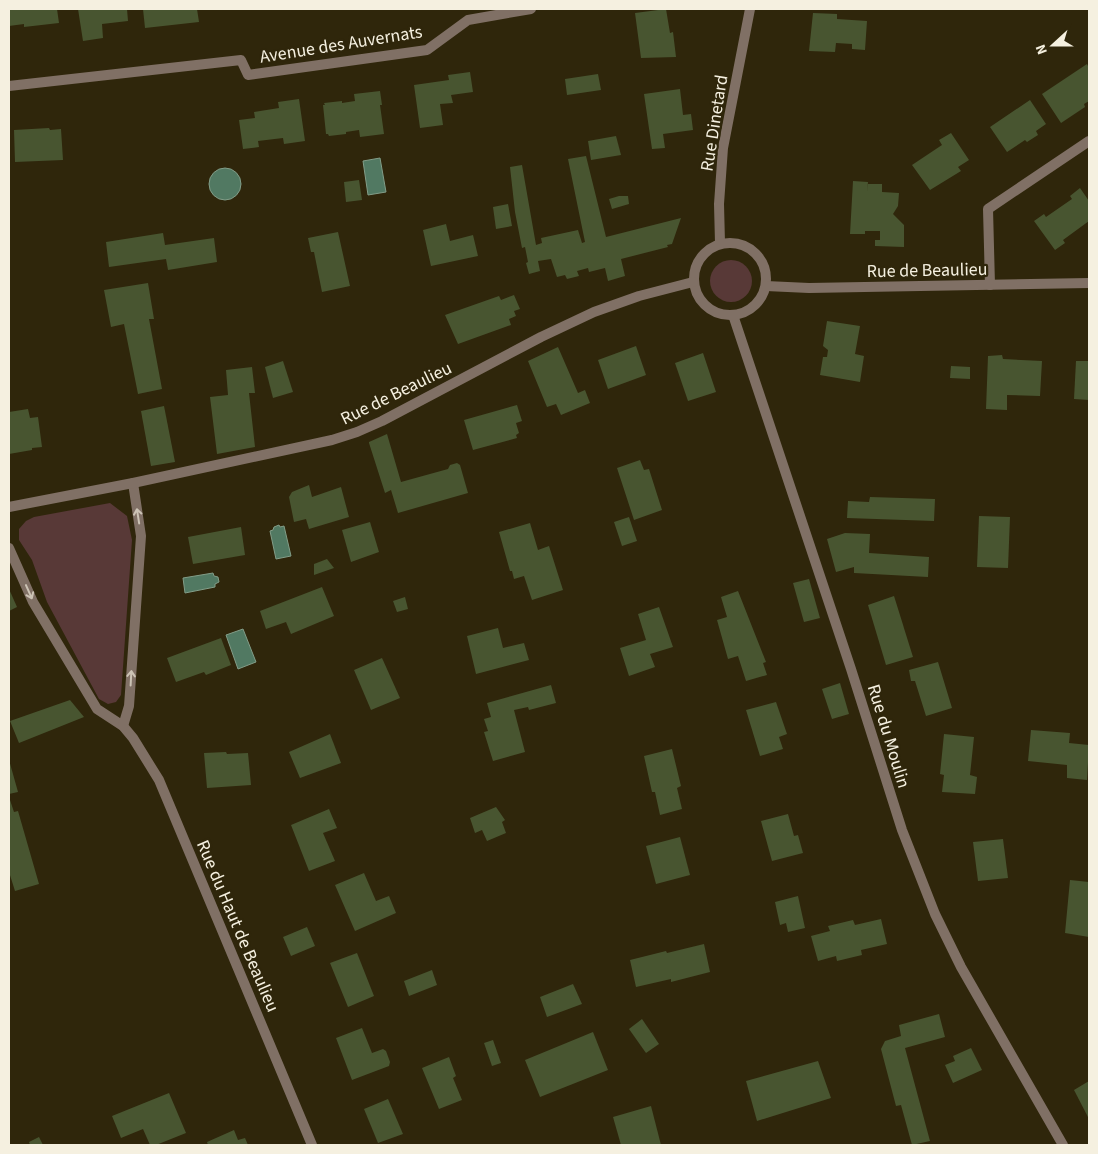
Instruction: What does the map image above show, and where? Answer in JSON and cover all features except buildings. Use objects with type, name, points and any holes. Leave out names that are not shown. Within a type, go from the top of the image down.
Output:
[{"type":"street","name":"Avenue des Auvernats","points":[[9,86],[241,60],[248,75],[427,50],[468,20],[531,9]]},
{"type":"street","name":"Rue Dinetard","points":[[720,243],[719,204],[723,148],[750,9]]},
{"type":"street","points":[[990,285],[988,210],[1089,142]]},
{"type":"street","points":[[733,242],[745,245],[755,252],[762,262],[766,274],[766,286],[762,297],[754,306],[744,312],[733,315],[722,315],[702,303],[696,293],[693,282],[695,269],[700,257],[709,248],[720,243],[733,242]]},
{"type":"street","name":"Rue de Beaulieu","points":[[9,506],[133,483],[332,440],[357,432],[382,421],[541,337],[594,312],[639,296],[693,282]]},
{"type":"street","name":"Rue de Beaulieu","points":[[766,286],[809,288],[1089,283]]},
{"type":"street","name":"Rue du Moulin","points":[[733,315],[845,651],[902,830],[927,895],[961,967],[1063,1145]]},
{"type":"street","points":[[123,726],[129,706],[141,536],[133,483]]},
{"type":"street","name":"Rue du Haut de Beaulieu","points":[[9,548],[33,602],[97,709],[123,726],[133,738],[159,780],[312,1145]]},
{"type":"shaded area","points":[[380,158],[386,192],[368,195],[363,161]]},
{"type":"shaded area","points":[[225,168],[231,169],[236,173],[240,178],[240,190],[236,195],[231,199],[225,200],[219,199],[214,195],[210,190],[209,184],[210,178],[214,173],[219,169]]},
{"type":"shaded area","points":[[727,260],[735,260],[746,266],[752,281],[746,296],[735,302],[727,302],[716,296],[710,285],[710,277],[716,266]]},
{"type":"shaded area","points":[[110,503],[127,516],[132,540],[121,695],[116,702],[108,704],[99,699],[47,602],[32,560],[19,540],[19,529],[26,521],[34,517]]},
{"type":"shaded area","points":[[279,525],[280,527],[284,526],[291,556],[276,559],[270,531]]},
{"type":"shaded area","points":[[213,573],[214,576],[218,577],[219,582],[215,584],[215,587],[185,593],[183,578]]},
{"type":"shaded area","points":[[243,629],[256,662],[238,669],[226,635]]}]
